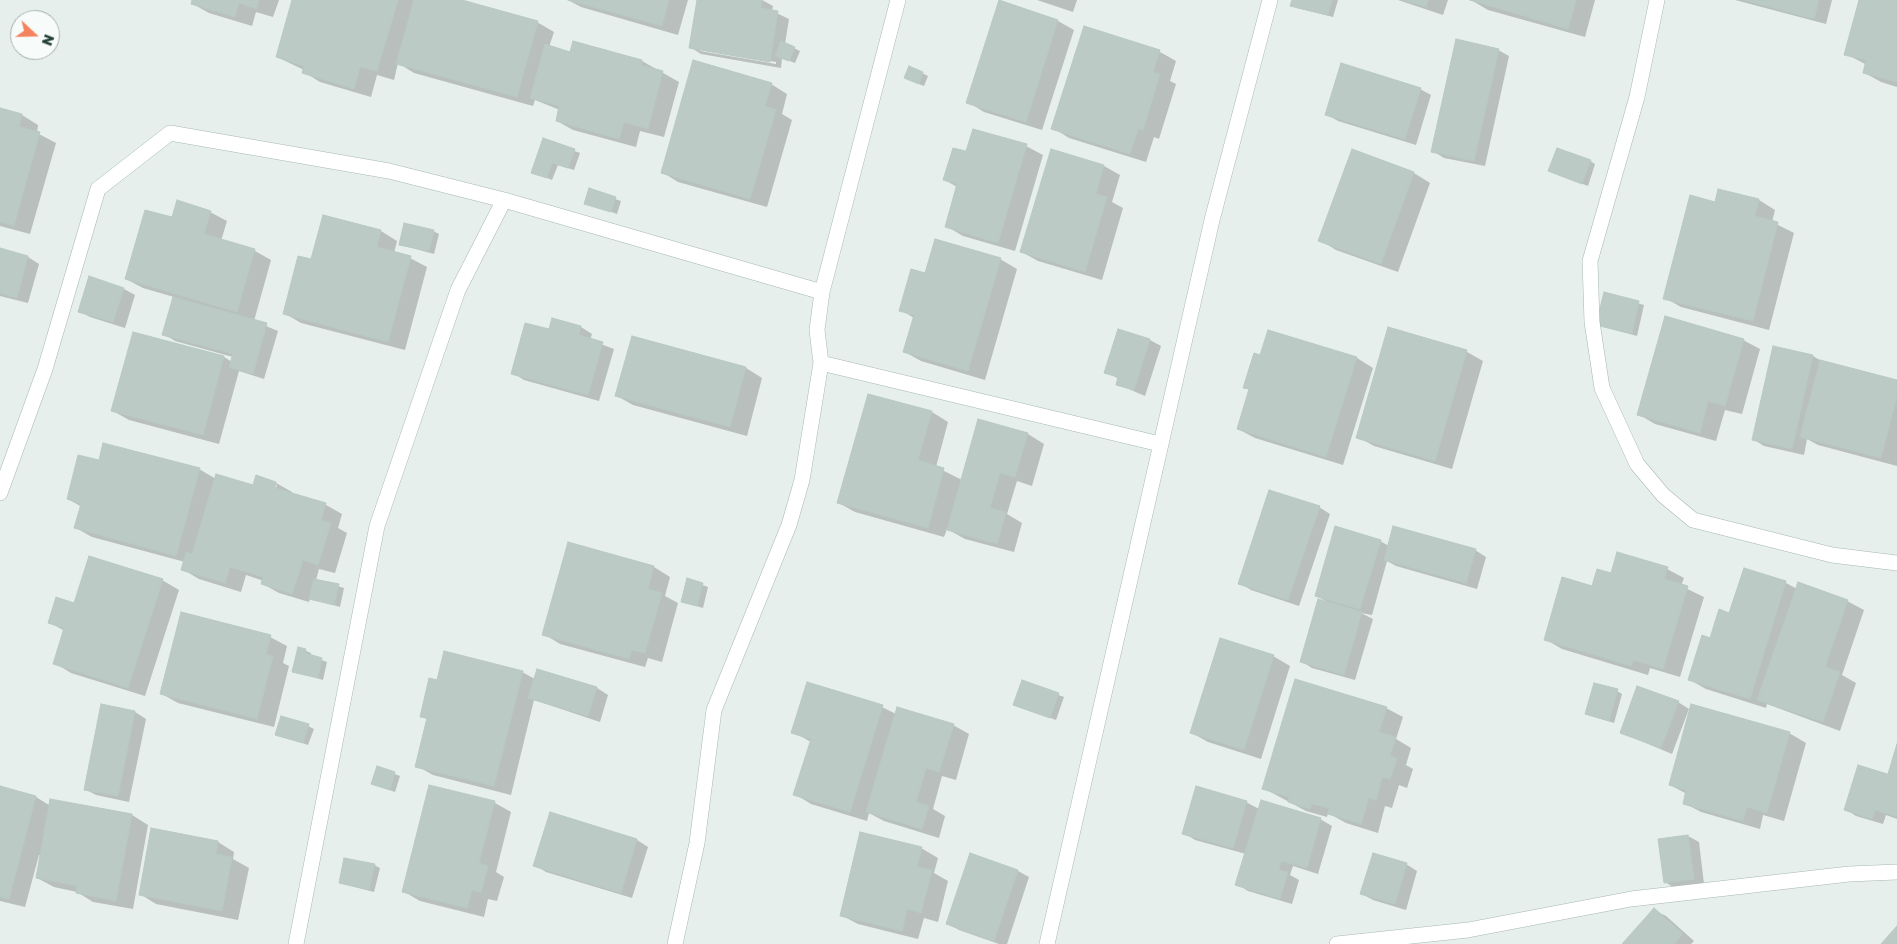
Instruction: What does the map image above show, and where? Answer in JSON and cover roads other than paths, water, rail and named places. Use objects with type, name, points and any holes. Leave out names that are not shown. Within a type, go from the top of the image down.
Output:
[{"type":"street","points":[[675,944],[697,843],[714,710],[789,525],[802,480],[821,363],[817,330],[822,292],[898,0]]},
{"type":"street","points":[[1047,944],[1212,220],[1270,0]]},
{"type":"street","points":[[1657,0],[1637,97],[1590,261],[1592,322],[1602,388],[1637,464],[1663,495],[1694,520],[1832,555],[1897,563]]},
{"type":"street","points":[[0,493],[45,369],[98,189],[170,133],[389,171],[504,200],[822,292]]},
{"type":"street","points":[[296,944],[377,526],[458,290],[504,200]]},
{"type":"street","points":[[821,363],[1160,444]]},
{"type":"street","points":[[1337,944],[1468,930],[1631,899],[1849,874],[1897,872]]}]
